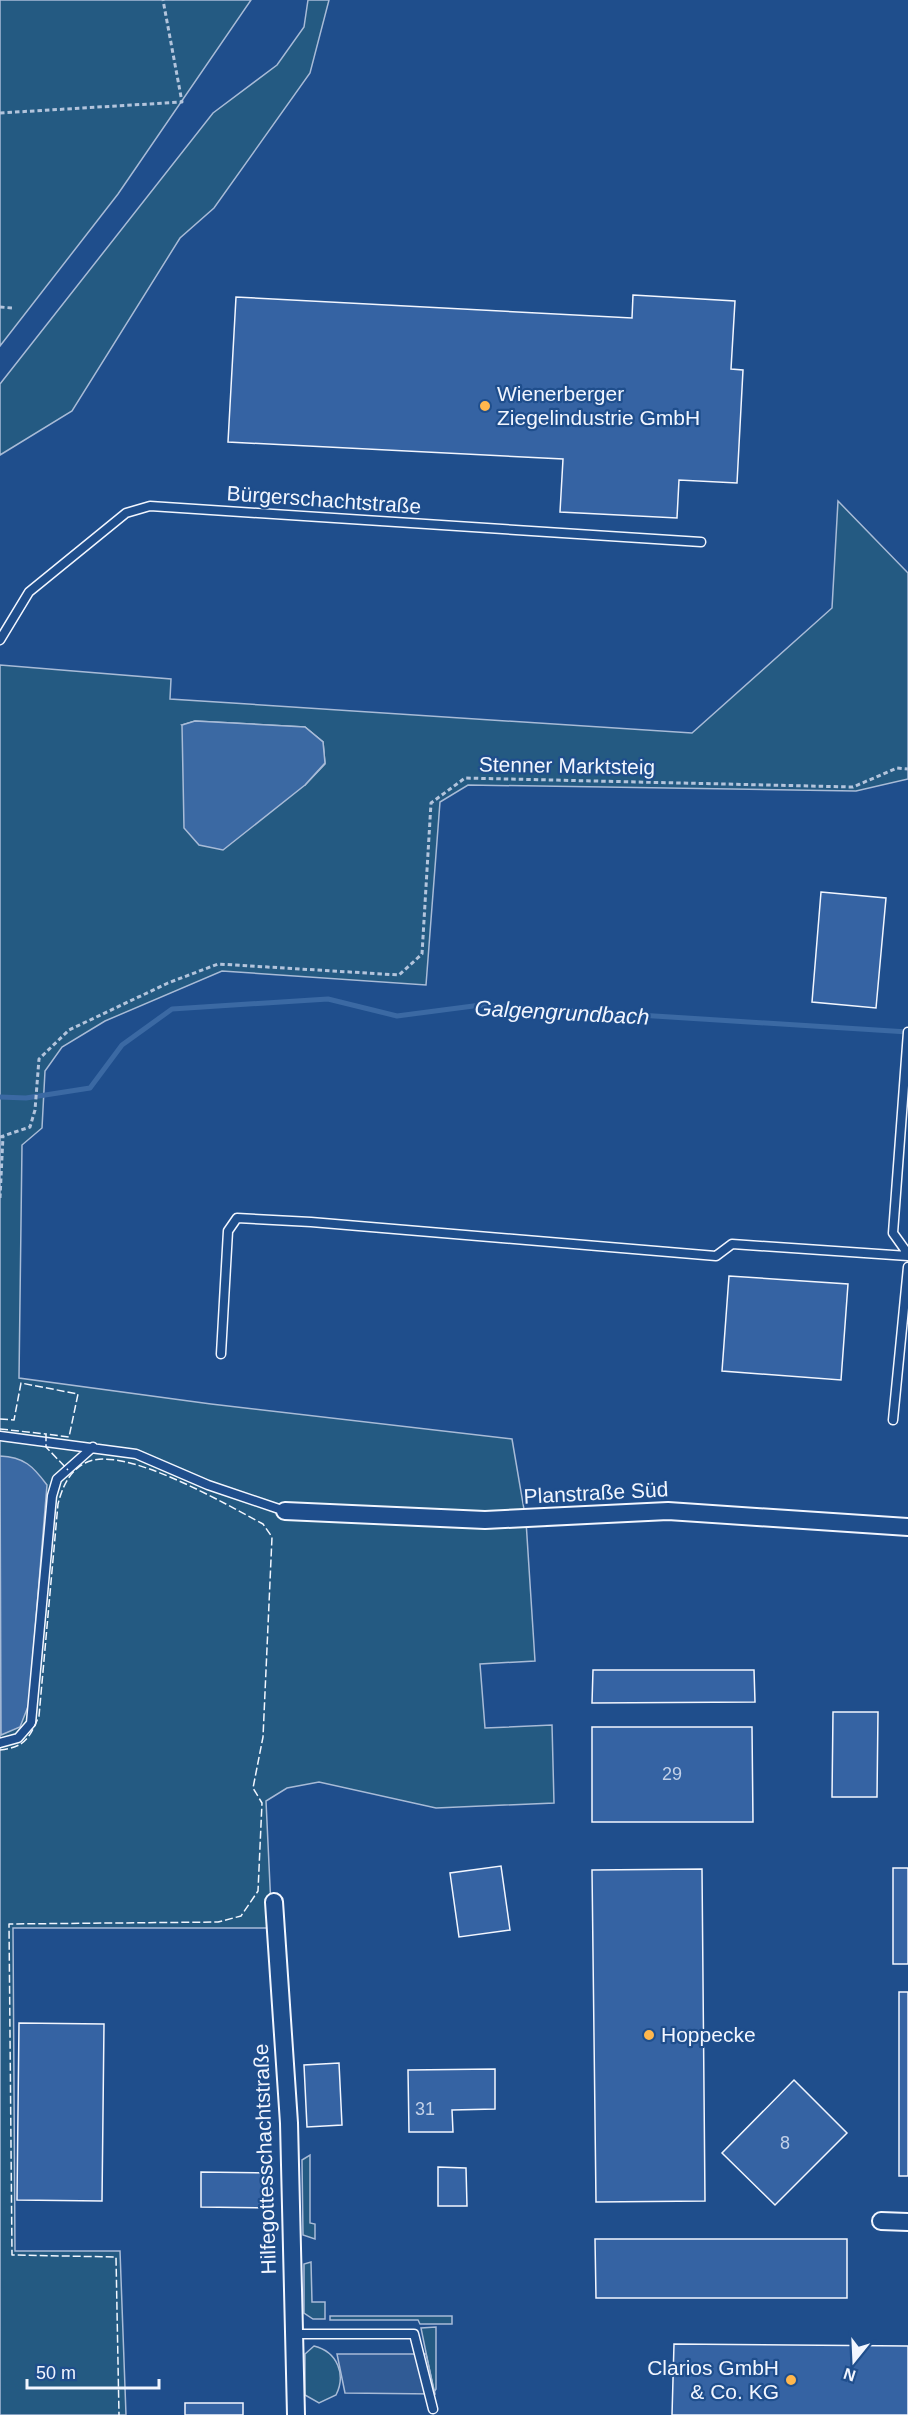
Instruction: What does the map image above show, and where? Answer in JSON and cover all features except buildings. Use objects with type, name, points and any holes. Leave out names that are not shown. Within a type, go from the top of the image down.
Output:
[{"type":"street","name":"Planstraße Süd","points":[[285,1511],[485,1520],[668,1511],[908,1527]]},
{"type":"street","name":"Hilfegottesschachtstraße","points":[[274,1902],[289,2123],[296,2415]]},
{"type":"street","points":[[881,2221],[908,2222]]},
{"type":"lane","name":"Bürgerschachtstraße","points":[[0,640],[29,592],[126,513],[150,506],[701,542]]},
{"type":"lane","points":[[908,1032],[892,1233],[908,1255]]},
{"type":"lane","points":[[221,1354],[228,1231],[237,1218],[311,1222],[716,1256],[732,1244],[908,1255]]},
{"type":"lane","points":[[893,1420],[908,1267]]},
{"type":"lane","points":[[0,1436],[136,1454],[208,1485],[285,1511]]},
{"type":"lane","points":[[0,1743],[18,1738],[31,1724],[52,1497],[57,1479],[93,1447]]},
{"type":"lane","points":[[294,2334],[414,2334],[433,2409]]},
{"type":"path","points":[[0,113],[182,102],[163,0]]},
{"type":"path","points":[[0,307],[12,308]]},
{"type":"path","name":"Stenner Marktsteig","points":[[1,1136],[30,1127],[36,1104],[39,1059],[69,1030],[168,982],[218,964],[399,975],[422,954],[431,803],[465,778],[853,787],[897,768],[908,768]]},
{"type":"path","points":[[0,1198],[1,1136]]},
{"type":"shaded area","points":[[0,0],[251,0],[118,194],[0,346]]},
{"type":"shaded area","points":[[308,0],[329,0],[310,73],[214,208],[180,238],[72,411],[0,455],[0,384],[213,113],[277,65],[304,27]]},
{"type":"shaded area","points":[[838,501],[908,573],[908,779],[856,791],[468,785],[440,802],[426,985],[222,971],[105,1021],[62,1047],[45,1071],[42,1128],[22,1145],[19,1378],[211,1404],[512,1439],[526,1521],[535,1661],[480,1664],[485,1728],[552,1725],[554,1803],[436,1808],[319,1782],[287,1788],[266,1801],[272,1928],[13,1928],[15,2251],[120,2251],[126,2415],[0,2415],[0,665],[171,679],[170,699],[692,733],[832,608]],"holes":[[[195,721],[305,727],[323,742],[325,764],[305,785],[182,725]]]},
{"type":"shaded area","points":[[195,721],[305,727],[323,742],[325,763],[305,785],[223,850],[199,845],[184,828],[182,725]]},
{"type":"shaded area","points":[[0,1456],[16,1458],[27,1464],[47,1485],[29,1704],[20,1727],[1,1735]]},
{"type":"shaded area","points":[[310,2155],[310,2223],[315,2224],[315,2239],[303,2235],[302,2160]]},
{"type":"shaded area","points":[[311,2262],[312,2302],[325,2302],[325,2319],[313,2319],[304,2313],[304,2264]]},
{"type":"shaded area","points":[[330,2316],[452,2316],[452,2324],[420,2324],[418,2320],[330,2320]]},
{"type":"shaded area","points":[[436,2327],[436,2389],[434,2392],[421,2328]]},
{"type":"shaded area","points":[[314,2346],[329,2353],[340,2372],[336,2395],[319,2403],[305,2395],[305,2354]]},
{"type":"shaded area","points":[[337,2354],[426,2354],[435,2394],[345,2393]]},
{"type":"waterway","name":"Galgengrundbach","points":[[0,1097],[26,1098],[90,1088],[122,1045],[172,1009],[328,999],[397,1016],[481,1005],[908,1032]]},
{"type":"fence","points":[[0,1419],[14,1420],[21,1383],[78,1394],[69,1437],[46,1434],[46,1447],[68,1470]]},
{"type":"fence","points":[[0,1429],[46,1434]]},
{"type":"fence","points":[[0,1750],[15,1747],[25,1741],[39,1716],[58,1504],[70,1475],[79,1466],[102,1459],[123,1461],[201,1491],[263,1524],[272,1537],[263,1737],[253,1788],[262,1803],[258,1891],[241,1916],[218,1922],[9,1924],[12,2255],[116,2257],[119,2415]]},
{"type":"place","name":"Wienerberger Ziegelindustrie GmbH","points":[[485,406]]},
{"type":"place","name":"Hoppecke","points":[[649,2035]]},
{"type":"place","name":"Clarios GmbH & Co. KG","points":[[791,2380]]}]
